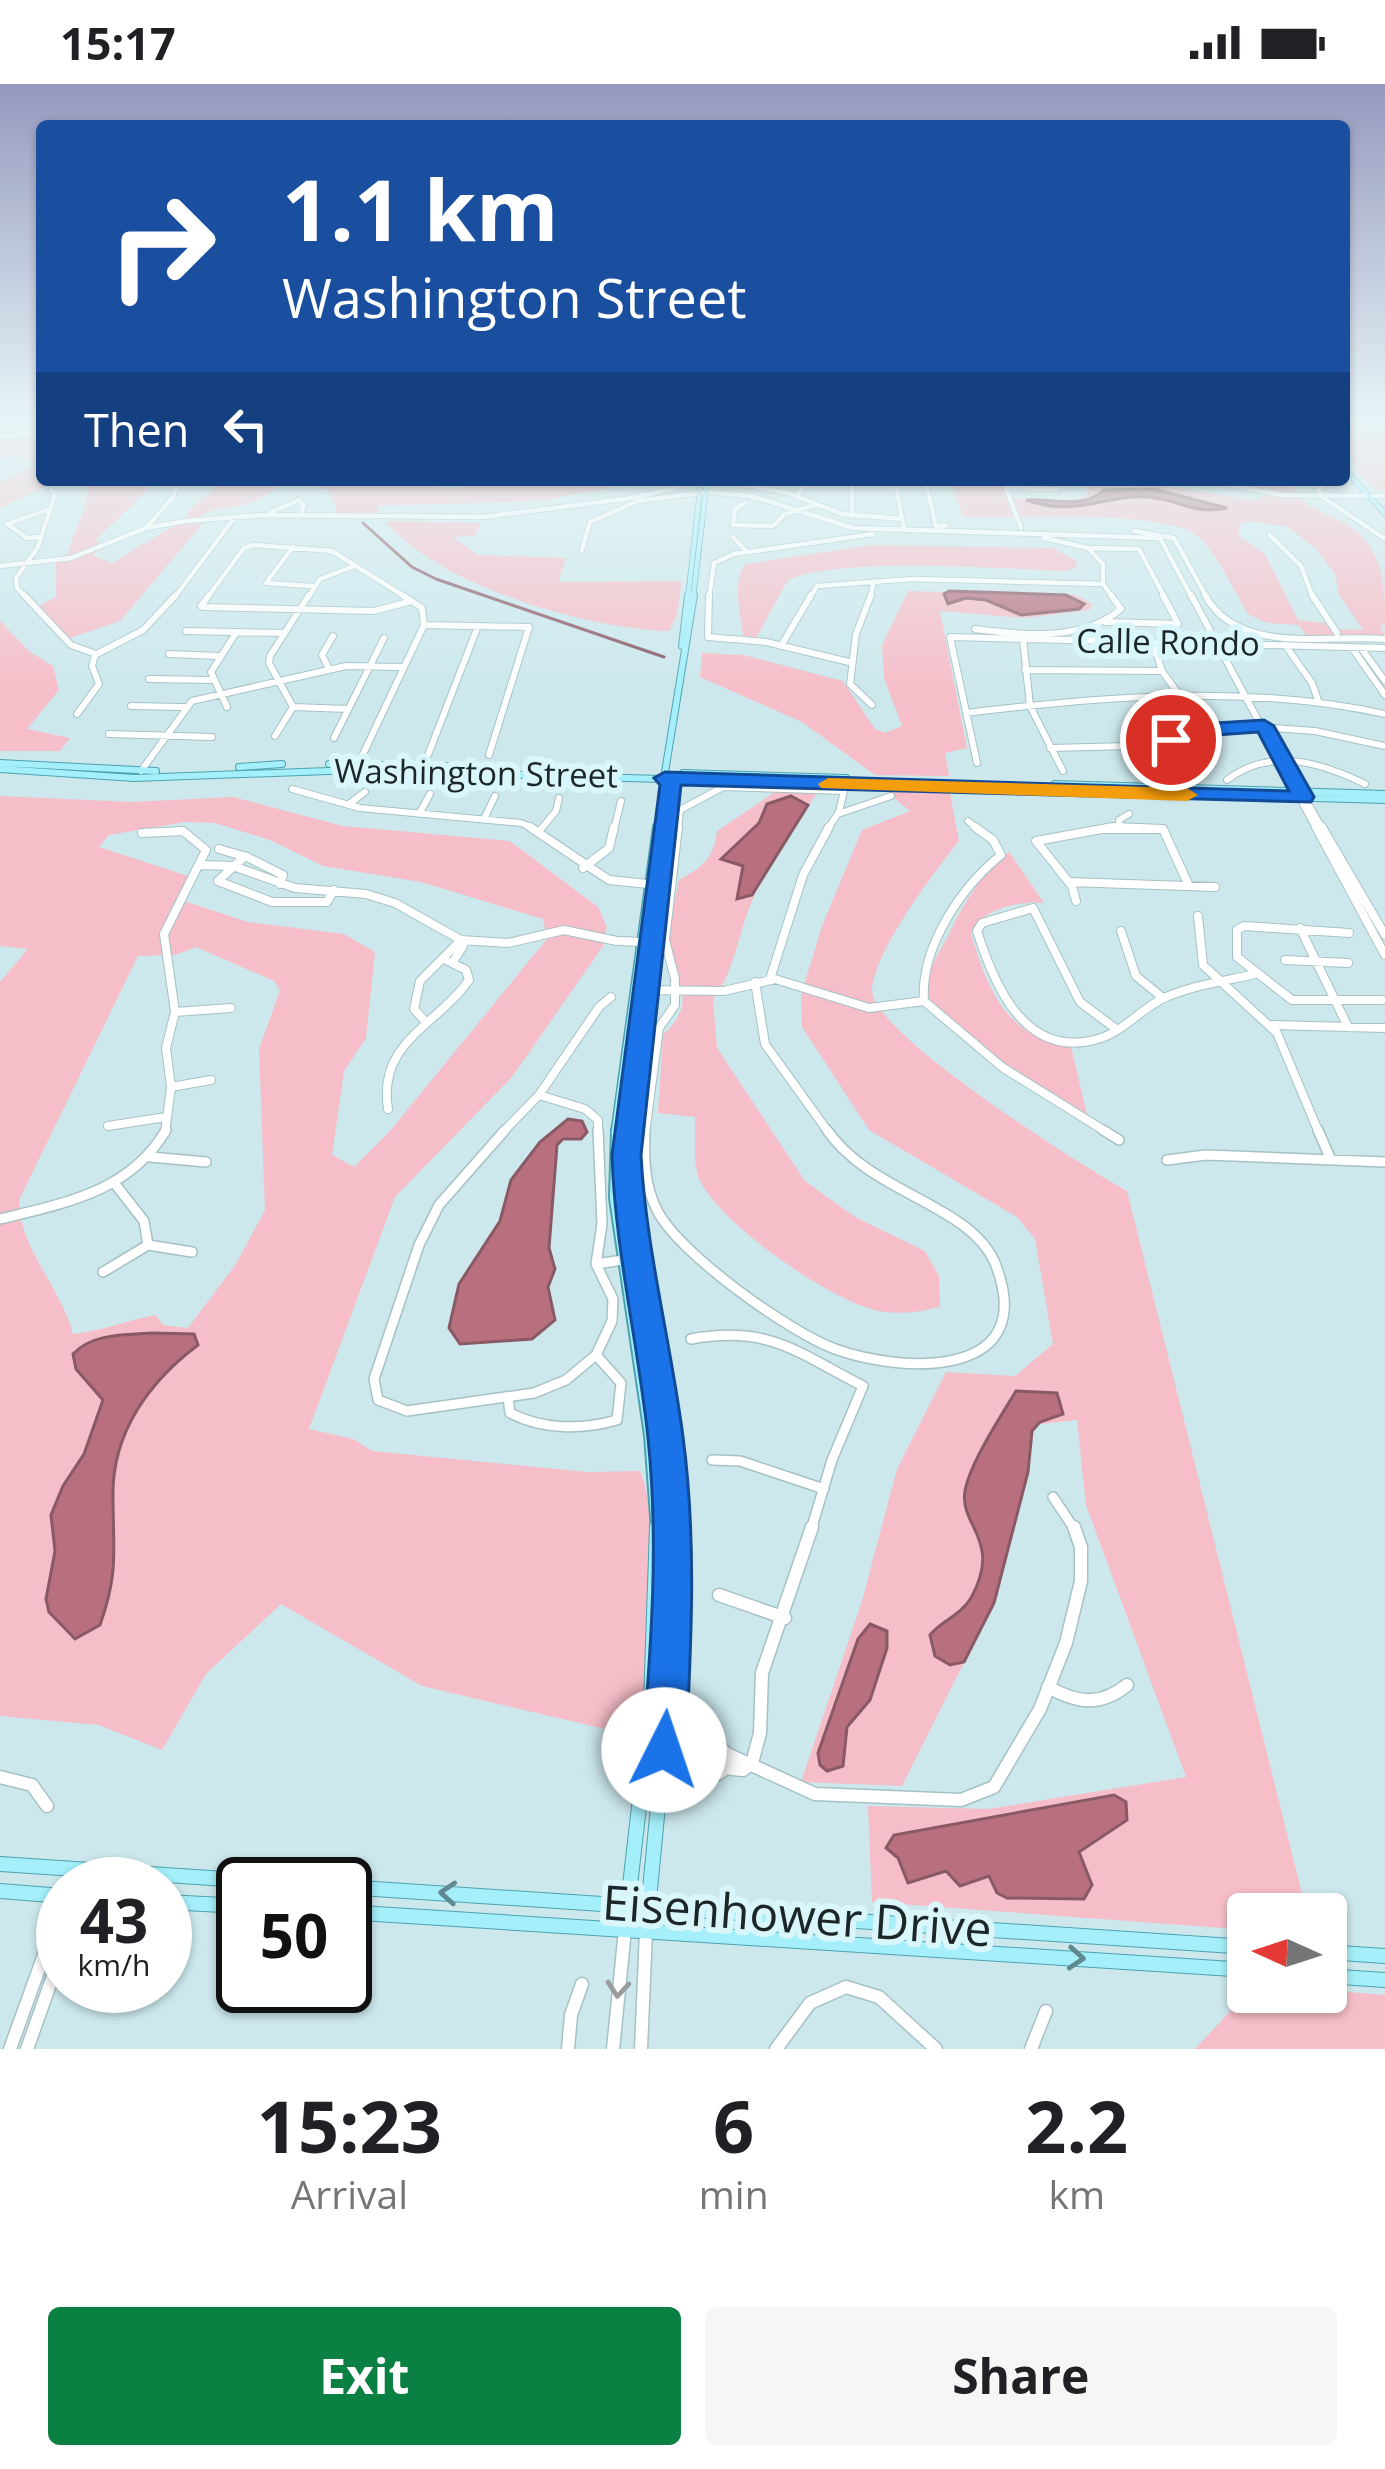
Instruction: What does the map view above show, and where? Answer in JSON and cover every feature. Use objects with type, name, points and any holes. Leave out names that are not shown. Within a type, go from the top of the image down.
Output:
[{"type":"main road","points":[[626,1929],[646,1757],[658,1593],[648,1422],[622,1260],[613,1158],[640,990],[701,512]]},
{"type":"main road","name":"Washington Street","points":[[0,766],[98,777],[357,767]]},
{"type":"main road","name":"Washington Street","points":[[0,766],[141,771],[357,767],[1385,797]]},
{"type":"main road","points":[[44,773],[88,769]]},
{"type":"main road","points":[[98,777],[141,771]]},
{"type":"main road","points":[[646,1930],[664,1758],[674,1550],[665,1436],[637,1258],[627,1155],[640,942],[653,884]]},
{"type":"main road","points":[[622,1260],[637,1258]]},
{"type":"main road","points":[[0,1864],[36,1870]]},
{"type":"main road","name":"Eisenhower Drive","points":[[372,1889],[1227,1945]]},
{"type":"main road","points":[[0,1891],[36,1896]]},
{"type":"main road","name":"Eisenhower Drive","points":[[372,1914],[1227,1969]]},
{"type":"main road","points":[[1347,1954],[1385,1957]]},
{"type":"main road","points":[[1347,1977],[1385,1980]]},
{"type":"street","points":[[39,537],[27,538],[8,524],[42,512]]},
{"type":"street","points":[[49,512],[38,548],[16,578],[22,598],[52,621],[70,645],[96,654]]},
{"type":"street","points":[[146,528],[160,512]]},
{"type":"street","points":[[267,512],[276,512]]},
{"type":"street","points":[[299,516],[301,512]]},
{"type":"street","points":[[0,566],[95,552],[146,528],[236,517],[460,518],[546,512]]},
{"type":"street","points":[[582,550],[590,522],[612,512]]},
{"type":"street","points":[[735,512],[733,525],[773,526],[795,512],[850,528],[1160,535]]},
{"type":"street","points":[[838,512],[902,519]]},
{"type":"street","points":[[852,512],[852,516]]},
{"type":"street","points":[[901,512],[904,530]]},
{"type":"street","points":[[933,512],[936,526],[1174,538],[1216,615],[1230,626],[1276,638],[1385,638]]},
{"type":"street","points":[[1015,512],[1021,528]]},
{"type":"street","points":[[1350,512],[1372,524],[1385,539]]},
{"type":"street","points":[[77,714],[99,685],[92,664],[96,654],[151,624],[236,517]]},
{"type":"street","points":[[839,526],[839,538]]},
{"type":"street","points":[[848,537],[850,528]]},
{"type":"street","points":[[1269,534],[1301,566],[1314,601],[1338,635]]},
{"type":"street","points":[[1160,535],[1385,955]]},
{"type":"street","points":[[733,537],[746,551]]},
{"type":"street","points":[[850,662],[781,646],[710,638],[710,572],[727,556],[746,551],[848,537],[1044,538],[1088,548],[1139,549],[1178,624],[1106,622],[1049,632],[975,629]]},
{"type":"street","points":[[790,538],[796,544]]},
{"type":"street","points":[[357,767],[424,625],[422,608],[412,601],[353,567],[328,549],[249,545],[201,607],[374,611],[412,601]]},
{"type":"street","points":[[293,546],[266,583],[314,586]]},
{"type":"street","points":[[1088,548],[1103,564],[1103,584],[1121,609],[1106,622]]},
{"type":"street","points":[[293,707],[268,658],[314,586],[330,574],[353,567]]},
{"type":"street","points":[[781,646],[817,586],[874,581],[1103,584]]},
{"type":"street","points":[[872,705],[850,684],[850,662],[851,640],[874,581]]},
{"type":"street","points":[[424,625],[530,627],[489,755]]},
{"type":"street","points":[[428,755],[478,626]]},
{"type":"street","points":[[186,631],[285,633]]},
{"type":"street","points":[[227,707],[211,672],[237,632]]},
{"type":"street","points":[[329,669],[322,656],[333,636]]},
{"type":"street","points":[[334,738],[384,638]]},
{"type":"street","name":"Calle Rondo","points":[[966,713],[950,638],[1385,648]]},
{"type":"street","points":[[1023,639],[1030,706],[1063,771]]},
{"type":"street","points":[[1153,642],[1162,671],[1182,697]]},
{"type":"street","points":[[1285,646],[1312,683],[1318,700]]},
{"type":"street","points":[[1351,647],[1385,695]]},
{"type":"street","points":[[1361,647],[1385,681]]},
{"type":"street","points":[[169,654],[221,656]]},
{"type":"street","points":[[131,706],[185,707],[220,693],[329,669],[403,668]]},
{"type":"street","points":[[1025,670],[1162,671]]},
{"type":"street","points":[[149,679],[213,680]]},
{"type":"street","points":[[977,763],[966,713],[1246,693],[1318,700],[1385,714]]},
{"type":"street","points":[[141,771],[185,707]]},
{"type":"street","points":[[293,707],[348,709]]},
{"type":"street","points":[[275,736],[293,707]]},
{"type":"street","points":[[1050,748],[1155,743],[1216,729],[1264,726],[1350,738],[1385,749]]},
{"type":"street","points":[[109,734],[212,737]]},
{"type":"street","points":[[1148,777],[1162,752],[1155,743]]},
{"type":"street","points":[[1227,780],[1244,767],[1284,761],[1328,768],[1365,784]]},
{"type":"street","points":[[296,769],[292,789],[348,805],[541,829],[583,868],[625,883],[653,884]]},
{"type":"street","points":[[755,982],[754,1011],[765,1046],[847,1156],[971,1229],[990,1247],[999,1266],[1005,1308],[1001,1327],[987,1348],[957,1363],[928,1364],[862,1360],[824,1347],[789,1330],[685,1245],[657,1212],[646,1175],[656,1042],[659,1028],[672,1014],[675,991],[665,940],[680,810],[723,787],[844,791],[839,814],[820,839],[794,896],[770,979]]},
{"type":"street","points":[[348,805],[365,792]]},
{"type":"street","points":[[419,814],[430,794]]},
{"type":"street","points":[[1301,794],[1311,803],[1385,935]]},
{"type":"street","points":[[484,819],[495,796]]},
{"type":"street","points":[[839,814],[891,796]]},
{"type":"street","points":[[541,829],[556,811],[559,798]]},
{"type":"street","points":[[583,868],[609,848],[621,801]]},
{"type":"street","points":[[1120,827],[1118,820],[1129,814]]},
{"type":"street","points":[[968,821],[993,840],[1001,855],[976,876],[950,918],[921,980],[923,1001],[1002,1066],[1119,1140]]},
{"type":"street","points":[[1076,902],[1069,882],[1036,841],[1120,827],[1166,830],[1190,886]]},
{"type":"street","points":[[0,1219],[85,1198],[115,1184],[148,1156],[166,1132],[170,1087],[166,1048],[176,1012],[164,934],[206,850],[183,831],[142,833]]},
{"type":"street","points":[[218,849],[275,867],[283,874],[280,884]]},
{"type":"street","points":[[245,856],[218,881],[272,902],[317,904],[327,902],[334,890]]},
{"type":"street","points":[[201,865],[233,866],[280,884],[395,902],[461,940],[508,943],[564,930],[640,942]]},
{"type":"street","points":[[1069,882],[1215,887]]},
{"type":"street","points":[[1116,1029],[1080,1002],[1033,908],[982,923],[977,931],[991,978],[1022,1027],[1070,1042],[1093,1041],[1116,1029],[1163,998],[1255,974]]},
{"type":"street","points":[[1198,916],[1202,961],[1271,1025],[1331,1160]]},
{"type":"street","points":[[1348,933],[1239,928],[1237,957],[1292,1000],[1382,1000]]},
{"type":"street","points":[[1300,928],[1348,1027]]},
{"type":"street","points":[[1121,931],[1136,976],[1163,998]]},
{"type":"street","points":[[424,1020],[414,1009],[420,975],[450,961],[461,940]]},
{"type":"street","points":[[388,1109],[384,1084],[392,1064],[424,1020],[452,1006],[469,980],[466,970],[450,961]]},
{"type":"street","points":[[1285,961],[1348,962]]},
{"type":"street","points":[[640,990],[724,991],[770,979],[791,980],[869,1008],[923,1001]]},
{"type":"street","points":[[539,1095],[585,1109],[598,1120],[602,1224],[596,1264],[613,1299],[612,1322],[596,1355],[566,1380],[508,1398],[407,1411],[378,1400],[374,1379],[432,1218],[459,1177],[539,1095],[599,1007],[611,997]]},
{"type":"street","points":[[176,1012],[231,1008]]},
{"type":"street","points":[[1271,1025],[1385,1028]]},
{"type":"street","points":[[170,1087],[211,1080]]},
{"type":"street","points":[[108,1126],[166,1117]]},
{"type":"street","points":[[1167,1160],[1206,1155],[1385,1162]]},
{"type":"street","points":[[148,1156],[206,1162]]},
{"type":"street","points":[[115,1184],[145,1221],[148,1245]]},
{"type":"street","points":[[103,1272],[148,1245],[192,1252]]},
{"type":"street","points":[[596,1264],[622,1260]]},
{"type":"street","points":[[664,1758],[700,1752],[712,1744],[724,1761],[742,1770],[752,1763],[760,1733],[762,1673],[785,1618],[824,1489],[862,1386],[764,1334],[731,1332],[691,1339]]},
{"type":"street","points":[[508,1398],[509,1413],[538,1424],[617,1420],[625,1400],[622,1380],[596,1355]]},
{"type":"street","points":[[712,1460],[740,1461],[824,1489]]},
{"type":"street","points":[[752,1763],[794,1788],[815,1794],[973,1798],[1001,1778],[1048,1687],[1067,1637],[1082,1556],[1074,1527],[1053,1497]]},
{"type":"street","points":[[719,1595],[785,1618]]},
{"type":"street","points":[[1048,1687],[1082,1704],[1109,1698],[1127,1684]]},
{"type":"street","points":[[699,1767],[700,1752]]},
{"type":"street","points":[[646,1757],[699,1767],[710,1776],[724,1761]]},
{"type":"street","points":[[0,1777],[32,1785],[47,1806]]},
{"type":"street","points":[[613,2049],[626,1929]]},
{"type":"street","points":[[640,2049],[646,1930]]},
{"type":"street","points":[[10,2049],[36,1975]]},
{"type":"street","points":[[568,2049],[571,2014],[582,1984]]},
{"type":"street","points":[[776,2049],[810,2002],[839,1986],[871,1990],[936,2049]]},
{"type":"street","points":[[1031,2049],[1046,2011]]},
{"type":"street","points":[[27,2049],[40,2013]]},
{"type":"shaded area","points":[[83,512],[125,512],[96,539],[102,548],[92,555],[112,563],[185,519],[189,512],[210,512],[199,517],[205,521],[120,621],[70,638],[38,607],[56,596],[56,562],[66,558]]},
{"type":"shaded area","points":[[337,512],[380,515],[338,516]]},
{"type":"shaded area","points":[[961,512],[1321,512],[1352,528],[1372,550],[1382,577],[1385,623],[1380,626],[1385,637],[1306,635],[1299,625],[1267,623],[1248,614],[1211,552],[1196,535],[1180,527],[1049,517],[963,517]],"holes":[[[1248,521],[1288,527],[1316,549],[1335,574],[1339,595],[1363,630],[1330,629],[1325,623],[1298,620],[1265,554],[1239,536],[1239,525]]]},
{"type":"shaded area","points":[[385,521],[481,523],[475,536],[453,537],[478,555],[566,558],[562,582],[682,581],[677,615],[669,631],[635,628],[516,600],[441,565]]},
{"type":"shaded area","points":[[872,545],[1053,548],[1077,561],[1075,568],[1066,571],[882,566],[813,573],[788,580],[756,638],[743,636],[738,590],[745,564]]},
{"type":"shaded area","points":[[908,591],[1076,595],[1092,604],[1089,610],[1025,618],[940,611],[967,748],[945,753],[949,776],[875,775],[802,722],[700,677],[702,653],[744,655],[843,681],[875,729],[885,733],[902,726],[884,678],[882,645]]},
{"type":"shaded area","points":[[944,594],[1066,595],[1084,604],[1079,609],[1021,615],[986,600],[966,598],[948,604]]},
{"type":"shaded area","points":[[0,621],[29,651],[53,666],[59,690],[27,729],[70,738],[60,751],[0,751]]},
{"type":"shaded area","points":[[778,790],[818,792],[761,881],[713,999],[717,1048],[805,1181],[855,1217],[925,1251],[939,1276],[940,1307],[904,1313],[877,1310],[848,1300],[799,1272],[729,1217],[700,1181],[695,1117],[658,1113],[663,1035],[683,1002],[669,939],[679,880],[706,861],[717,831]]},
{"type":"shaded area","points":[[884,790],[950,793],[959,841],[883,955],[872,990],[881,1010],[983,1098],[1127,1191],[1302,1893],[1227,1893],[1227,1928],[872,1902],[868,1806],[988,1809],[1186,1777],[1086,1505],[1077,1420],[1031,1425],[1022,1494],[983,1625],[902,1786],[801,1782],[862,1601],[897,1469],[946,1372],[1015,1376],[1053,1344],[1035,1239],[1017,1217],[869,1130],[802,1027],[801,995],[822,926],[862,830],[910,811]]},
{"type":"shaded area","points":[[0,796],[132,802],[233,797],[343,826],[510,841],[598,907],[607,927],[603,946],[512,1077],[395,1197],[309,1429],[353,1439],[372,1451],[587,1472],[640,1471],[647,1496],[652,1563],[639,1737],[422,1686],[281,1604],[206,1674],[162,1750],[99,1725],[0,1716],[0,982],[28,949],[0,946]],"holes":[[[185,822],[215,823],[270,840],[323,866],[421,882],[543,919],[547,939],[390,1131],[354,1167],[332,1155],[344,1071],[366,1038],[375,952],[344,934],[248,922],[181,900],[194,878],[99,847],[109,835]],[[196,947],[274,981],[280,990],[259,1049],[265,1210],[236,1264],[188,1328],[163,1325],[156,1315],[73,1334],[26,1235],[19,1200],[138,956],[175,955]]]},
{"type":"shaded area","points":[[791,796],[808,805],[752,895],[737,899],[743,866],[721,859],[759,823],[767,804]]},
{"type":"shaded area","points":[[1009,852],[1044,903],[1002,908],[982,919],[971,934],[1003,1008],[1031,1033],[1071,1047],[1087,1115],[971,1039],[934,1005],[927,992],[931,969],[962,909]]},
{"type":"shaded area","points":[[568,1119],[582,1121],[587,1132],[581,1139],[563,1139],[557,1145],[549,1248],[555,1269],[548,1287],[555,1320],[532,1339],[460,1344],[449,1328],[459,1284],[500,1221],[511,1180],[540,1142]]},
{"type":"shaded area","points":[[194,1334],[198,1345],[164,1375],[127,1430],[114,1473],[110,1590],[100,1625],[75,1639],[49,1612],[46,1599],[55,1551],[51,1515],[84,1454],[103,1400],[76,1369],[73,1354],[100,1339]]},
{"type":"shaded area","points":[[1016,1391],[1057,1393],[1063,1414],[1040,1422],[1032,1431],[1028,1472],[994,1603],[964,1662],[950,1665],[935,1656],[930,1635],[967,1604],[980,1578],[982,1548],[968,1514],[965,1491],[979,1454]]},
{"type":"shaded area","points":[[870,1624],[887,1631],[887,1648],[870,1700],[847,1727],[843,1766],[827,1771],[818,1753],[858,1639]]},
{"type":"shaded area","points":[[1114,1795],[1126,1802],[1127,1820],[1079,1852],[1092,1885],[1084,1899],[1007,1898],[997,1893],[989,1876],[960,1886],[946,1871],[908,1883],[898,1858],[886,1848],[894,1835]]},
{"type":"shaded area","points":[[1347,1992],[1385,1995],[1385,2049],[1195,2049],[1228,2013],[1347,2013]]},
{"type":"waterway","points":[[363,523],[412,567],[436,579],[664,657]]},
{"type":"slow traffic","points":[[828,784],[1187,795]]},
{"type":"route","points":[[664,1750],[675,1593],[672,1511],[629,1205],[627,1155],[670,784],[665,778],[1304,797],[1264,726],[1216,729],[1171,740]]}]
